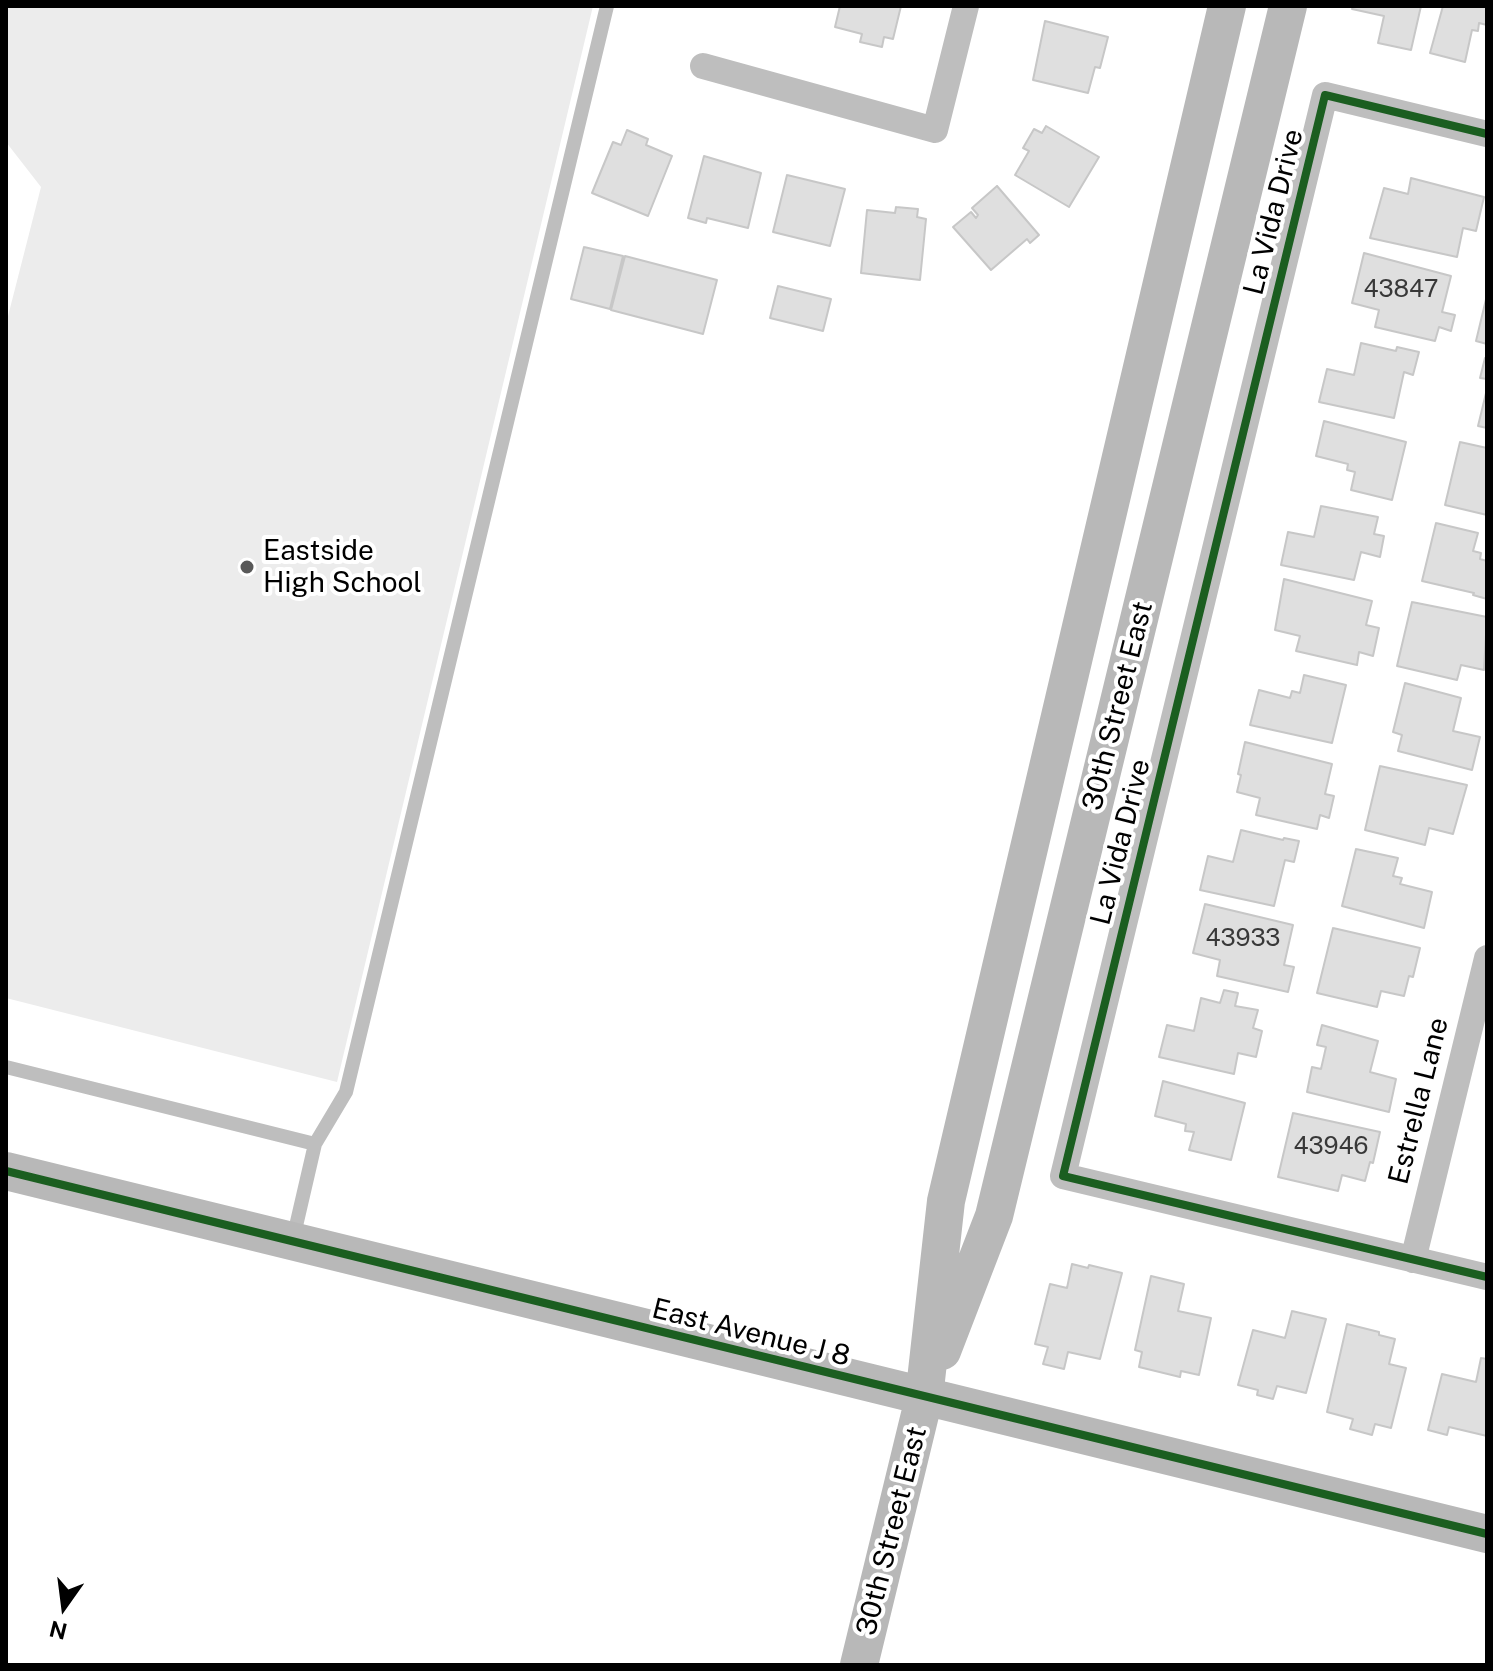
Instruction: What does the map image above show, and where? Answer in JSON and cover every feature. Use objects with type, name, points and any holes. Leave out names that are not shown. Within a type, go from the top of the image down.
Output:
[{"type":"main road","name":"30th Street East","points":[[859,1665],[924,1398],[946,1201],[1227,6]]},
{"type":"main road","name":"30th Street East","points":[[924,1398],[994,1216],[1288,6]]},
{"type":"main road","name":"East Avenue J 8","points":[[6,1171],[1487,1534]]},
{"type":"street","points":[[703,66],[935,130],[966,6]]},
{"type":"street","name":"La Vida Drive","points":[[1487,134],[1325,95],[1063,1176],[1487,1277]]},
{"type":"street","name":"Estrella Lane","points":[[1413,1260],[1487,958]]},
{"type":"lane","points":[[293,1242],[315,1144],[346,1092],[607,6]]},
{"type":"lane","points":[[6,1067],[315,1144]]},
{"type":"shaded area","name":"Eastside High School","points":[[6,6],[593,6],[337,1082],[6,998],[6,324],[41,187],[6,142]]},
{"type":"building","points":[[840,6],[901,6],[893,39],[884,37],[882,47],[860,42],[862,34],[835,27]]},
{"type":"building","points":[[1353,6],[1421,6],[1411,50],[1378,43],[1384,16],[1352,9]]},
{"type":"building","points":[[1443,6],[1487,6],[1487,25],[1479,23],[1478,31],[1472,30],[1465,62],[1430,53]]},
{"type":"building","points":[[1045,21],[1108,37],[1100,68],[1095,67],[1088,93],[1033,80]]},
{"type":"building","points":[[1046,126],[1099,157],[1069,207],[1015,175],[1029,151],[1023,148],[1034,129],[1042,133]]},
{"type":"building","points":[[627,130],[648,139],[646,145],[672,156],[648,216],[592,193],[613,142],[621,145]]},
{"type":"building","points":[[704,156],[761,173],[748,228],[707,218],[706,223],[688,218]]},
{"type":"building","points":[[787,175],[845,189],[830,246],[773,232]]},
{"type":"building","points":[[1411,178],[1484,197],[1476,231],[1463,228],[1457,257],[1370,238],[1384,188],[1408,194]]},
{"type":"building","points":[[997,186],[1039,235],[1030,243],[1027,239],[991,270],[953,227],[971,212],[976,218],[978,215],[972,208]]},
{"type":"building","points":[[896,207],[918,209],[917,217],[926,219],[920,280],[861,273],[867,210],[895,213]]},
{"type":"building","points":[[584,247],[623,256],[610,309],[571,299]]},
{"type":"building","points":[[1364,253],[1451,276],[1442,312],[1455,315],[1451,331],[1439,327],[1435,341],[1375,327],[1379,310],[1352,303]]},
{"type":"building","points":[[625,256],[717,280],[703,334],[611,310]]},
{"type":"building","points":[[778,286],[831,299],[823,331],[770,318]]},
{"type":"building","points":[[1487,295],[1487,344],[1476,341]]},
{"type":"building","points":[[1361,343],[1396,351],[1397,347],[1419,352],[1413,375],[1404,372],[1394,418],[1319,402],[1327,369],[1354,375]]},
{"type":"building","points":[[1487,358],[1487,379],[1480,378]]},
{"type":"building","points":[[1487,389],[1487,428],[1478,426]]},
{"type":"building","points":[[1324,421],[1406,442],[1392,500],[1351,490],[1355,472],[1347,470],[1348,464],[1316,456]]},
{"type":"building","points":[[1460,442],[1487,448],[1487,515],[1445,505]]},
{"type":"building","points":[[1321,506],[1378,517],[1374,534],[1384,536],[1380,557],[1361,552],[1354,580],[1281,565],[1288,532],[1314,537]]},
{"type":"building","points":[[1436,523],[1478,533],[1473,551],[1481,553],[1480,559],[1487,561],[1487,599],[1422,581]]},
{"type":"building","points":[[1284,579],[1372,601],[1366,625],[1379,628],[1373,656],[1359,652],[1357,665],[1296,651],[1300,636],[1275,630]]},
{"type":"building","points":[[1412,602],[1487,617],[1484,670],[1461,665],[1457,680],[1397,666]]},
{"type":"building","points":[[1304,675],[1346,685],[1332,743],[1250,725],[1259,690],[1290,698],[1292,691],[1300,693]]},
{"type":"building","points":[[1405,683],[1461,698],[1453,731],[1480,737],[1472,770],[1398,751],[1402,735],[1393,732]]},
{"type":"building","points":[[1245,742],[1332,764],[1325,794],[1334,796],[1329,818],[1320,815],[1317,829],[1256,815],[1260,798],[1237,792]]},
{"type":"building","points":[[1380,766],[1467,785],[1453,834],[1429,828],[1425,845],[1365,830]]},
{"type":"building","points":[[1241,830],[1299,841],[1294,862],[1285,860],[1274,906],[1200,890],[1208,856],[1233,862]]},
{"type":"building","points":[[1356,849],[1398,858],[1393,876],[1402,878],[1400,884],[1432,892],[1424,928],[1342,906]]},
{"type":"building","points":[[1205,904],[1293,925],[1284,965],[1294,967],[1288,992],[1217,976],[1220,960],[1193,953]]},
{"type":"building","points":[[1333,928],[1420,948],[1413,977],[1409,976],[1404,996],[1381,991],[1377,1007],[1317,993]]},
{"type":"building","points":[[1224,990],[1238,993],[1235,1006],[1258,1010],[1253,1028],[1262,1031],[1256,1057],[1238,1053],[1234,1074],[1159,1057],[1167,1025],[1194,1031],[1201,998],[1220,1003]]},
{"type":"building","points":[[1322,1025],[1378,1041],[1370,1072],[1396,1079],[1389,1112],[1307,1092],[1312,1067],[1321,1069],[1326,1047],[1317,1045]]},
{"type":"building","points":[[1163,1081],[1245,1103],[1231,1160],[1189,1150],[1194,1132],[1185,1131],[1186,1124],[1155,1116]]},
{"type":"building","points":[[1293,1113],[1380,1132],[1365,1181],[1342,1175],[1338,1191],[1278,1177]]},
{"type":"building","points":[[1072,1264],[1122,1273],[1100,1359],[1068,1352],[1064,1369],[1043,1364],[1048,1347],[1035,1344],[1050,1284],[1067,1288]]},
{"type":"building","points":[[1151,1276],[1184,1284],[1178,1311],[1211,1318],[1199,1375],[1181,1371],[1180,1377],[1139,1367],[1142,1352],[1135,1350]]},
{"type":"building","points":[[1292,1311],[1326,1319],[1306,1393],[1277,1386],[1273,1399],[1257,1395],[1258,1390],[1238,1385],[1253,1330],[1285,1338]]},
{"type":"building","points":[[1347,1324],[1395,1339],[1389,1364],[1406,1368],[1391,1428],[1375,1424],[1372,1435],[1350,1429],[1353,1419],[1327,1412]]},
{"type":"building","points":[[1481,1358],[1487,1359],[1487,1436],[1449,1427],[1447,1435],[1428,1430],[1442,1374],[1476,1382]]},
{"type":"cycle path","points":[[1487,134],[1325,95],[1063,1176],[1487,1277]]},
{"type":"cycle path","points":[[6,1171],[1487,1534]]},
{"type":"place","name":"Eastside High School","points":[[247,567]]}]
